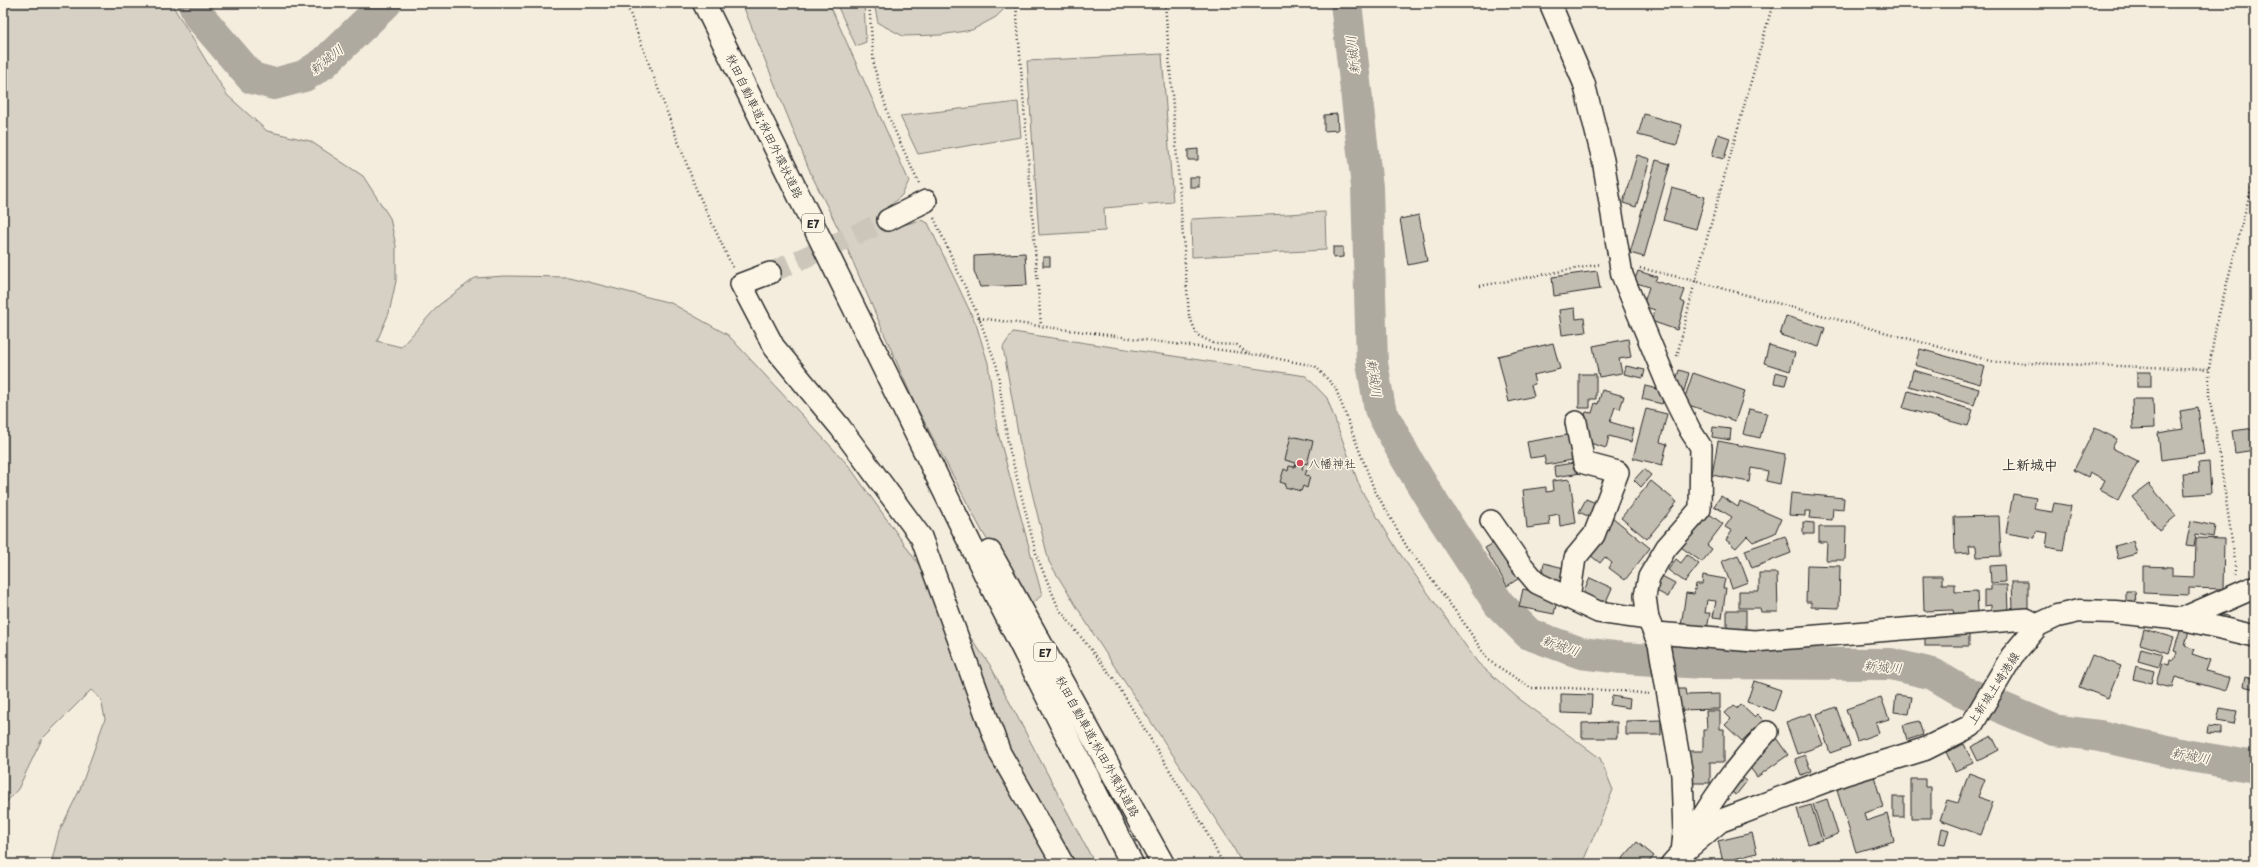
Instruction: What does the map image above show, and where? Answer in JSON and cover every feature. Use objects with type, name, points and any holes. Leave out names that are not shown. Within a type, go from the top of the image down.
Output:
[{"type":"main road","name":"秋田自動車道;秋田外環状道路","points":[[704,3],[922,442],[986,576],[1132,864]]},
{"type":"main road","name":"秋田自動車道;秋田外環状道路","points":[[922,442],[989,551],[1164,864]]},
{"type":"main road","name":"上新城土崎港線","points":[[1677,858],[1720,821],[1844,774],[1925,749],[1971,726],[2012,656],[2038,625],[2057,616],[2079,611],[2116,612],[2182,619],[2255,587]]},
{"type":"street","points":[[1550,3],[1584,82],[1603,160],[1619,263],[1639,319],[1669,388],[1690,430],[1701,447],[1700,509],[1666,548],[1649,577],[1645,596],[1667,690],[1682,775],[1684,833],[1677,858]]},
{"type":"street","points":[[888,220],[926,201]]},
{"type":"street","points":[[770,273],[741,284],[774,347],[840,428],[921,537],[1000,753],[1063,864]]},
{"type":"street","points":[[1568,598],[1574,558],[1594,535],[1618,472],[1584,463],[1576,422]]},
{"type":"street","points":[[1491,521],[1520,563],[1537,583],[1598,612],[1654,632],[1754,641],[2026,619],[2038,625]]},
{"type":"street","points":[[2182,619],[2255,636]]},
{"type":"street","points":[[1677,858],[1705,811],[1735,767],[1767,732]]},
{"type":"path","points":[[626,3],[696,189],[741,284]]},
{"type":"path","points":[[868,3],[874,67],[890,120],[979,318],[997,367],[1008,443],[1037,557],[1059,609],[1114,679],[1203,826],[1223,864]]},
{"type":"path","points":[[1016,3],[1041,326]]},
{"type":"path","points":[[1165,3],[1189,316],[1197,335],[1215,344],[1237,345],[1247,354]]},
{"type":"path","points":[[1677,357],[1695,281],[1773,3]]},
{"type":"path","points":[[2235,597],[2235,561],[2215,424],[2209,398],[2209,369],[2216,326],[2255,173]]},
{"type":"path","points":[[1480,286],[1607,263],[1619,263],[1695,281],[1995,362],[2209,369]]},
{"type":"path","points":[[979,318],[1247,354],[1315,366],[1335,387],[1374,489],[1407,547],[1462,620],[1488,660],[1531,688],[1667,690]]},
{"type":"path","points":[[3,861],[6,864]]},
{"type":"shaded area","points":[[3,3],[171,3],[227,95],[267,131],[310,141],[363,176],[390,218],[396,246],[396,281],[389,313],[377,341],[401,347],[439,305],[475,278],[505,276],[569,277],[671,303],[728,335],[849,466],[990,665],[1095,864],[51,864],[59,832],[80,789],[105,719],[101,699],[91,690],[42,739],[18,789],[3,806]]},
{"type":"shaded area","points":[[742,3],[829,3],[909,181],[902,195],[891,205],[903,225],[921,220],[928,223],[976,324],[988,363],[997,429],[1042,595],[1034,602],[1027,601],[983,533],[914,402],[839,230],[811,174]]},
{"type":"shaded area","points":[[836,3],[864,3],[866,42],[856,46]]},
{"type":"shaded area","points":[[874,3],[1010,3],[996,17],[972,30],[940,35],[903,36],[878,23]]},
{"type":"shaded area","points":[[1162,54],[1173,202],[1104,208],[1105,231],[1039,235],[1027,61]]},
{"type":"shaded area","points":[[1018,102],[1021,137],[918,154],[900,116]]},
{"type":"shaded area","points":[[1325,212],[1326,250],[1192,257],[1191,219]]},
{"type":"shaded area","points":[[1013,332],[1306,376],[1327,398],[1361,490],[1398,551],[1478,663],[1518,698],[1600,758],[1613,790],[1582,864],[1242,864],[1231,843],[1099,643],[1049,562],[1019,439],[1003,347]]},
{"type":"building","points":[[1337,114],[1338,130],[1324,131],[1324,115]]},
{"type":"building","points":[[1644,114],[1682,125],[1677,145],[1638,135]]},
{"type":"building","points":[[1718,134],[1730,138],[1724,159],[1712,156]]},
{"type":"building","points":[[1198,149],[1198,160],[1188,160],[1188,150]]},
{"type":"building","points":[[1637,155],[1650,159],[1636,207],[1623,203]]},
{"type":"building","points":[[1656,160],[1670,164],[1644,257],[1630,253]]},
{"type":"building","points":[[1189,177],[1199,177],[1199,187],[1189,187]]},
{"type":"building","points":[[1672,188],[1705,197],[1696,229],[1663,220]]},
{"type":"building","points":[[1419,215],[1427,261],[1408,265],[1400,219]]},
{"type":"building","points":[[1333,247],[1343,247],[1343,257],[1333,258]]},
{"type":"building","points":[[1025,253],[1027,285],[980,287],[974,271],[974,256]]},
{"type":"building","points":[[1043,257],[1050,257],[1050,266],[1043,266]]},
{"type":"building","points":[[1597,271],[1600,289],[1554,296],[1552,277]]},
{"type":"building","points":[[1638,271],[1657,277],[1655,281],[1685,290],[1681,301],[1685,303],[1677,330],[1651,321],[1655,310],[1643,306],[1649,287],[1634,282]]},
{"type":"building","points":[[1575,308],[1576,319],[1584,318],[1586,332],[1562,335],[1559,310]]},
{"type":"building","points":[[1786,316],[1825,328],[1819,347],[1780,335]]},
{"type":"building","points":[[1628,339],[1631,357],[1619,359],[1622,373],[1599,377],[1593,346]]},
{"type":"building","points":[[1553,343],[1560,369],[1533,375],[1535,384],[1531,385],[1534,396],[1509,402],[1498,356]]},
{"type":"building","points":[[1769,345],[1795,353],[1790,371],[1764,363]]},
{"type":"building","points":[[1920,349],[1985,367],[1980,384],[1915,365]]},
{"type":"building","points":[[1626,366],[1645,370],[1643,378],[1624,374]]},
{"type":"building","points":[[1679,370],[1689,373],[1684,391],[1674,388]]},
{"type":"building","points":[[1913,370],[1979,389],[1974,405],[1909,386]]},
{"type":"building","points":[[1776,372],[1788,375],[1785,385],[1774,383]]},
{"type":"building","points":[[2137,372],[2151,372],[2151,387],[2137,387]]},
{"type":"building","points":[[1693,373],[1745,391],[1735,421],[1683,403]]},
{"type":"building","points":[[1579,374],[1596,374],[1596,399],[1590,399],[1590,408],[1579,408]]},
{"type":"building","points":[[1645,386],[1666,391],[1662,404],[1642,399]]},
{"type":"building","points":[[1602,390],[1624,396],[1620,409],[1615,407],[1610,422],[1634,429],[1631,442],[1609,436],[1606,448],[1590,443],[1591,440],[1583,437],[1581,430],[1586,412],[1592,413],[1595,403],[1598,404]]},
{"type":"building","points":[[1908,391],[1973,410],[1968,426],[1903,408]]},
{"type":"building","points":[[2132,399],[2153,399],[2154,428],[2133,429]]},
{"type":"building","points":[[2198,408],[2204,454],[2161,460],[2158,433],[2183,429],[2180,411]]},
{"type":"building","points":[[1646,409],[1667,414],[1660,442],[1667,444],[1662,465],[1633,458]]},
{"type":"building","points":[[1749,409],[1767,413],[1760,438],[1743,434]]},
{"type":"building","points":[[1713,427],[1731,429],[1730,440],[1712,437]]},
{"type":"building","points":[[2095,428],[2117,439],[2112,448],[2138,461],[2118,500],[2100,490],[2105,480],[2090,472],[2088,477],[2074,470]]},
{"type":"building","points":[[2255,428],[2255,450],[2235,453],[2232,431]]},
{"type":"building","points":[[1573,434],[1577,459],[1546,465],[1544,456],[1530,458],[1527,442]]},
{"type":"building","name":"八幡神社","points":[[1291,436],[1313,441],[1307,464],[1304,463],[1302,469],[1307,470],[1305,475],[1310,476],[1307,488],[1303,486],[1301,491],[1285,487],[1286,484],[1280,482],[1284,469],[1288,471],[1289,466],[1295,467],[1296,463],[1285,460]]},
{"type":"building","points":[[1718,441],[1785,454],[1780,484],[1766,481],[1768,471],[1751,468],[1749,482],[1712,475]]},
{"type":"building","points":[[1580,462],[1581,473],[1555,477],[1554,466]]},
{"type":"building","points":[[2209,462],[2211,493],[2185,495],[2183,474],[2199,473],[2198,463]]},
{"type":"building","points":[[1644,469],[1651,475],[1641,487],[1634,480]]},
{"type":"building","points":[[1570,479],[1576,523],[1560,526],[1559,514],[1549,516],[1550,525],[1527,528],[1523,490],[1546,487],[1546,492],[1553,491],[1552,481]]},
{"type":"building","points":[[1651,481],[1677,502],[1647,539],[1621,518]]},
{"type":"building","points":[[2149,484],[2176,516],[2159,530],[2132,497]]},
{"type":"building","points":[[1791,493],[1844,498],[1843,509],[1833,508],[1832,520],[1810,518],[1811,511],[1805,511],[1805,516],[1789,515]]},
{"type":"building","points":[[2013,494],[2036,498],[2034,509],[2052,512],[2054,503],[2071,506],[2063,550],[2046,547],[2048,533],[2036,531],[2035,538],[2006,533]]},
{"type":"building","points":[[2251,495],[2255,495],[2255,535],[2251,535]]},
{"type":"building","points":[[1721,496],[1738,507],[1740,501],[1781,519],[1775,533],[1753,542],[1747,536],[1736,548],[1726,540],[1732,531],[1725,527],[1732,517],[1714,506]]},
{"type":"building","points":[[1586,499],[1601,505],[1594,519],[1579,512]]},
{"type":"building","points":[[1704,510],[1723,524],[1707,545],[1712,549],[1702,562],[1678,545]]},
{"type":"building","points":[[1999,516],[2001,556],[1977,557],[1976,546],[1969,546],[1970,553],[1955,554],[1954,517]]},
{"type":"building","points":[[1612,517],[1650,548],[1625,580],[1609,568],[1612,563],[1605,557],[1600,563],[1585,551]]},
{"type":"building","points":[[2191,521],[2215,526],[2213,537],[2196,534],[2194,546],[2186,545]]},
{"type":"building","points":[[1803,522],[1814,523],[1814,534],[1803,534]]},
{"type":"building","points":[[1819,527],[1846,527],[1845,560],[1826,560],[1827,542],[1819,542]]},
{"type":"building","points":[[1785,536],[1791,553],[1752,568],[1745,550]]},
{"type":"building","points":[[2196,538],[2224,539],[2223,589],[2189,588],[2189,595],[2143,593],[2143,566],[2172,567],[2172,576],[2195,577]]},
{"type":"building","points":[[1499,540],[1521,577],[1507,586],[1485,548]]},
{"type":"building","points":[[2133,541],[2137,554],[2118,559],[2115,546]]},
{"type":"building","points":[[1687,555],[1699,564],[1685,582],[1668,570],[1676,559],[1681,563]]},
{"type":"building","points":[[1738,555],[1748,582],[1732,588],[1722,561]]},
{"type":"building","points":[[1544,563],[1568,569],[1564,587],[1540,581]]},
{"type":"building","points":[[1807,565],[1840,566],[1839,608],[1811,607],[1811,602],[1806,602]]},
{"type":"building","points":[[2004,565],[2005,582],[1991,583],[1990,566]]},
{"type":"building","points":[[1759,573],[1777,573],[1778,612],[1761,612],[1760,608],[1739,608],[1739,591],[1759,591]]},
{"type":"building","points":[[1658,574],[1675,583],[1668,597],[1651,588]]},
{"type":"building","points":[[1703,575],[1725,579],[1723,588],[1726,588],[1722,618],[1713,617],[1716,601],[1707,600],[1705,613],[1710,613],[1707,629],[1681,626],[1686,593],[1694,594],[1696,584],[1702,584]]},
{"type":"building","points":[[1923,576],[1942,576],[1942,584],[1955,584],[1955,592],[1977,591],[1978,613],[1954,614],[1953,610],[1924,611]]},
{"type":"building","points":[[1590,578],[1612,588],[1604,606],[1582,596]]},
{"type":"building","points":[[2012,581],[2028,581],[2028,610],[2013,610]]},
{"type":"building","points":[[1991,585],[2007,585],[2008,611],[1991,611],[1991,605],[1984,606],[1984,590],[1991,590]]},
{"type":"building","points":[[1523,589],[1558,597],[1554,614],[1519,607]]},
{"type":"building","points":[[2126,591],[2135,591],[2136,604],[2126,604]]},
{"type":"building","points":[[1727,610],[1746,610],[1746,629],[1727,629]]},
{"type":"building","points":[[2218,614],[2228,616],[2226,626],[2216,624]]},
{"type":"building","points":[[2181,628],[2189,630],[2185,646],[2194,649],[2192,654],[2210,660],[2206,671],[2230,678],[2226,691],[2175,677],[2172,688],[2156,684],[2162,663],[2169,665],[2170,659],[2174,660],[2177,652],[2174,651]]},
{"type":"building","points":[[2144,629],[2174,638],[2169,653],[2140,644]]},
{"type":"building","points":[[1925,631],[1969,631],[1969,646],[1925,646]]},
{"type":"building","points":[[2141,648],[2163,654],[2159,667],[2138,661]]},
{"type":"building","points":[[2092,655],[2121,666],[2108,698],[2079,687]]},
{"type":"building","points":[[2136,666],[2154,671],[2151,683],[2133,679]]},
{"type":"building","points":[[2245,677],[2255,680],[2255,689],[2243,686]]},
{"type":"building","points":[[1754,681],[1781,690],[1774,711],[1747,702]]},
{"type":"building","points":[[1676,689],[1685,689],[1686,695],[1720,694],[1720,709],[1677,710]]},
{"type":"building","points":[[1561,694],[1592,695],[1591,714],[1561,713]]},
{"type":"building","points":[[1896,695],[1912,697],[1909,714],[1894,712]]},
{"type":"building","points":[[1612,696],[1630,699],[1629,708],[1610,705]]},
{"type":"building","points":[[1881,697],[1889,719],[1876,723],[1879,733],[1857,741],[1846,709]]},
{"type":"building","points":[[1734,705],[1738,708],[1741,705],[1754,717],[1757,714],[1763,720],[1742,741],[1725,725],[1731,719],[1725,713]]},
{"type":"building","points":[[1836,707],[1850,746],[1830,753],[1817,714]]},
{"type":"building","points":[[2220,708],[2237,711],[2234,724],[2217,721]]},
{"type":"building","points":[[1706,711],[1720,711],[1720,729],[1724,729],[1724,762],[1710,762],[1710,783],[1689,783],[1689,751],[1703,751],[1703,730],[1707,730]]},
{"type":"building","points":[[1811,713],[1823,745],[1797,754],[1786,722]]},
{"type":"building","points":[[1661,720],[1661,735],[1626,735],[1626,721]]},
{"type":"building","points":[[1919,721],[1923,735],[1907,740],[1903,725]]},
{"type":"building","points":[[1617,722],[1617,738],[1582,738],[1582,723]]},
{"type":"building","points":[[2208,726],[2221,727],[2221,734],[2207,733]]},
{"type":"building","points":[[1774,735],[1788,755],[1757,777],[1746,762],[1768,747],[1765,741]]},
{"type":"building","points":[[1992,736],[1999,750],[1978,761],[1971,747]]},
{"type":"building","points":[[1964,744],[1973,763],[1955,771],[1946,752]]},
{"type":"building","points":[[1805,755],[1811,771],[1801,775],[1795,759]]},
{"type":"building","points":[[1969,773],[1985,779],[1978,797],[1993,802],[1981,835],[1940,820],[1947,800],[1958,803]]},
{"type":"building","points":[[1737,774],[1747,781],[1736,795],[1726,788]]},
{"type":"building","points":[[1874,776],[1883,807],[1864,813],[1866,821],[1887,814],[1894,841],[1856,852],[1836,787]]},
{"type":"building","points":[[1911,779],[1925,779],[1925,787],[1931,787],[1931,818],[1911,818]]},
{"type":"building","points":[[1893,797],[1904,797],[1904,817],[1893,817]]},
{"type":"building","points":[[1827,799],[1838,834],[1824,839],[1813,804]]},
{"type":"building","points":[[1811,805],[1822,840],[1808,844],[1797,809]]},
{"type":"building","points":[[1942,828],[1949,830],[1945,844],[1939,843]]},
{"type":"building","points":[[1752,833],[1757,853],[1723,862],[1718,841]]},
{"type":"building","points":[[1637,842],[1654,856],[1647,864],[1618,864]]},
{"type":"waterway","name":"新城川","points":[[193,3],[199,16],[252,78],[274,84],[304,76],[324,63],[386,3]]},
{"type":"waterway","name":"新城川","points":[[1346,3],[1367,187],[1372,363],[1380,409],[1406,458],[1435,506],[1499,604],[1529,634],[1581,653],[1622,658],[1702,663],[1891,664],[1933,674],[1960,690],[2054,730],[2100,736],[2190,756],[2255,767]]},
{"type":"tunnel","points":[[770,273],[888,220]]},
{"type":"place","name":"八幡神社","points":[[1300,463]]},
{"type":"district","name":"上新城中","points":[[2030,464]]}]
